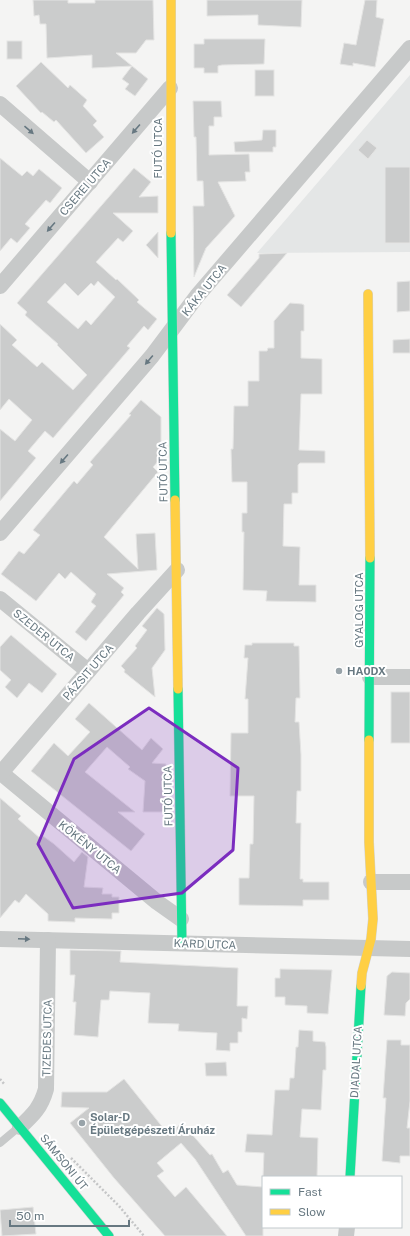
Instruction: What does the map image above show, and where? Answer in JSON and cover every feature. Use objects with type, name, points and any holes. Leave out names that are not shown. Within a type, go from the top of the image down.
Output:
[{"type":"street","name":"FUTÓ UTCA","points":[[172,0],[170,88],[182,944]]},
{"type":"street","name":"KÁKA UTCA","points":[[0,533],[152,356],[197,296],[410,48]]},
{"type":"street","name":"CSEREI UTCA","points":[[0,286],[170,88]]},
{"type":"street","points":[[0,104],[90,182]]},
{"type":"street","name":"GYALOG UTCA","points":[[368,294],[370,677],[369,834],[373,924],[368,948]]},
{"type":"street","name":"PÁZSIT UTCA","points":[[0,773],[177,570]]},
{"type":"street","name":"SZEDER UTCA","points":[[0,599],[88,671]]},
{"type":"street","points":[[370,677],[410,677]]},
{"type":"street","name":"KÖKÉNY UTCA","points":[[0,773],[157,902],[181,919]]},
{"type":"street","points":[[371,882],[410,882]]},
{"type":"street","name":"KARD UTCA","points":[[0,939],[410,949]]},
{"type":"street","name":"TIZEDES UTCA","points":[[20,1127],[32,1117],[42,1104],[46,1089],[48,940]]},
{"type":"street","name":"DIADAL UTCA","points":[[350,1176],[362,973],[368,948]]},
{"type":"street","name":"SÁMSONI ÚT","points":[[0,1103],[109,1236]]},
{"type":"lane","points":[[0,1143],[20,1127]]},
{"type":"path","points":[[0,1079],[9,1090]]},
{"type":"path","points":[[70,1156],[119,1206],[144,1236]]},
{"type":"highlighted area","points":[[149,708],[238,768],[233,850],[182,893],[73,908],[38,844],[74,759]]},
{"type":"shaded area","points":[[410,75],[410,252],[257,253],[344,152]]},
{"type":"building","points":[[33,0],[68,0],[68,3],[95,3],[95,0],[153,0],[154,40],[146,40],[136,53],[116,53],[132,66],[92,68],[92,55],[47,58],[46,24],[40,24],[39,15],[34,16]]},
{"type":"building","points":[[207,0],[302,0],[301,27],[258,25],[258,15],[207,16]]},
{"type":"building","points":[[365,0],[377,0],[376,17],[384,19],[375,67],[353,63],[353,66],[340,64],[344,43],[356,45]]},
{"type":"building","points":[[204,39],[265,39],[264,64],[222,65],[218,66],[218,73],[204,73],[204,68],[194,68],[194,44],[204,44]]},
{"type":"building","points":[[7,41],[22,41],[22,59],[7,59]]},
{"type":"building","points":[[41,62],[68,88],[70,85],[87,100],[83,106],[97,121],[93,125],[104,137],[86,153],[56,120],[54,122],[42,112],[41,113],[16,86]]},
{"type":"building","points":[[132,66],[148,79],[135,96],[125,89],[129,84],[122,79]]},
{"type":"building","points":[[255,70],[274,70],[274,96],[255,96]]},
{"type":"building","points":[[193,101],[221,101],[222,117],[214,117],[214,126],[209,126],[209,155],[249,154],[250,172],[245,172],[246,181],[218,182],[235,216],[206,248],[194,277],[193,206],[204,206],[203,181],[197,181]]},
{"type":"building","points":[[263,130],[276,130],[276,147],[273,147],[273,152],[235,152],[234,142],[262,140]]},
{"type":"building","points":[[367,140],[377,148],[368,159],[358,150]]},
{"type":"building","points":[[0,158],[22,176],[27,171],[33,176],[39,169],[62,188],[50,203],[46,200],[25,224],[30,228],[17,243],[11,238],[0,251]]},
{"type":"building","points":[[385,167],[410,167],[410,243],[385,243]]},
{"type":"building","points":[[134,168],[151,182],[139,197],[158,196],[158,213],[113,213],[133,231],[123,242],[118,238],[96,262],[116,280],[117,279],[139,300],[137,302],[157,319],[148,330],[144,326],[127,346],[130,348],[53,438],[45,431],[28,451],[36,458],[0,501],[0,429],[15,441],[32,420],[9,399],[0,410],[0,324],[17,340],[12,345],[37,367],[42,362],[73,390],[87,375],[57,345],[58,344],[25,315],[27,312],[17,303]],"holes":[[[98,281],[115,297],[91,325],[86,320],[78,329],[47,302],[65,283],[78,296],[91,283],[94,286]]]},
{"type":"building","points":[[158,232],[158,258],[146,245]]},
{"type":"building","points":[[287,253],[241,307],[227,295],[259,258],[259,254]]},
{"type":"building","points":[[410,281],[410,311],[397,312],[397,282]]},
{"type":"building","points":[[290,303],[304,305],[304,331],[301,331],[301,358],[322,359],[322,394],[301,394],[299,450],[325,451],[325,463],[300,463],[298,465],[298,493],[292,493],[292,504],[284,504],[283,546],[300,547],[299,585],[316,585],[316,602],[266,601],[267,591],[243,590],[244,532],[242,532],[242,513],[247,513],[247,482],[232,482],[231,449],[233,449],[234,406],[248,406],[248,381],[259,381],[259,351],[267,351],[268,348],[274,348],[274,321]]},
{"type":"building","points":[[410,339],[410,353],[393,353],[393,340]]},
{"type":"building","points":[[141,400],[161,417],[161,458],[153,467],[158,472],[104,537],[138,569],[136,534],[155,533],[157,570],[107,574],[124,588],[121,592],[124,595],[86,641],[75,632],[96,606],[91,602],[96,594],[71,572],[65,579],[59,573],[36,601],[1,574],[19,551],[24,554],[40,535],[33,530],[74,481],[77,484],[93,465],[90,462],[131,415],[129,414]]},
{"type":"building","points":[[157,608],[164,614],[165,650],[152,668],[155,697],[124,672],[125,670],[121,666],[137,648],[135,646],[147,630],[142,626]]},
{"type":"building","points":[[11,635],[57,674],[42,693],[29,683],[17,698],[5,687],[11,680],[0,670],[0,647]]},
{"type":"building","points":[[252,643],[294,643],[294,646],[299,646],[300,698],[296,698],[295,722],[299,722],[301,755],[301,791],[297,791],[296,823],[301,823],[300,879],[303,879],[303,882],[329,882],[329,900],[303,900],[303,906],[239,905],[239,878],[249,878],[250,844],[253,844],[254,796],[230,796],[231,733],[248,733],[248,699],[245,699],[248,658],[244,658],[245,645],[252,645]]},
{"type":"building","points":[[391,692],[410,692],[410,743],[391,743]]},
{"type":"building","points":[[89,703],[142,750],[151,738],[163,749],[152,763],[166,764],[166,812],[143,812],[145,781],[128,769],[130,767],[107,747],[85,772],[135,812],[118,812],[145,834],[131,851],[31,771],[54,743],[68,756],[90,732],[75,719]]},
{"type":"building","points":[[0,798],[21,816],[18,819],[41,839],[43,836],[74,862],[82,852],[88,857],[84,887],[103,888],[102,894],[112,894],[112,897],[119,897],[119,913],[112,913],[112,919],[75,918],[75,922],[48,921],[48,914],[26,894],[19,903],[15,900],[0,918]]},
{"type":"building","points":[[70,950],[121,951],[120,962],[238,968],[237,1006],[248,1006],[247,1019],[242,1018],[242,1032],[238,1032],[238,1043],[230,1043],[230,1051],[216,1050],[217,1033],[178,1031],[179,1024],[148,1023],[150,993],[110,991],[109,1000],[101,1000],[98,1037],[74,1035],[76,1002],[73,1002],[75,975],[70,975]]},
{"type":"building","points":[[280,969],[332,970],[328,1014],[307,1013],[307,1006],[285,1005],[285,997],[275,997],[275,978],[280,978]]},
{"type":"building","points":[[392,972],[410,973],[410,999],[406,1003],[405,1016],[384,1015],[387,976]]},
{"type":"building","points":[[299,1030],[313,1031],[313,1041],[325,1042],[326,1047],[326,1070],[323,1070],[321,1110],[302,1109],[300,1137],[318,1138],[317,1176],[263,1176],[264,1153],[245,1152],[247,1134],[272,1135],[275,1090],[289,1090],[290,1078],[294,1078],[296,1047],[298,1047]]},
{"type":"building","points":[[387,1040],[401,1040],[401,1045],[410,1045],[410,1101],[407,1128],[410,1128],[410,1156],[400,1156],[400,1163],[382,1161],[386,1098],[383,1098]]},
{"type":"building","points":[[226,1062],[227,1076],[206,1076],[205,1063]]},
{"type":"building","points":[[124,1079],[168,1134],[182,1123],[210,1155],[212,1154],[223,1173],[228,1170],[237,1185],[262,1187],[263,1236],[246,1236],[195,1159],[181,1143],[157,1163],[164,1171],[157,1176],[175,1197],[186,1187],[227,1236],[165,1236],[114,1178],[70,1123],[89,1108],[61,1107],[62,1092],[107,1092]]},
{"type":"building","points":[[33,1207],[36,1234],[2,1236],[0,1210]]},
{"type":"traffic: fast","points":[[171,233],[175,500]]},
{"type":"traffic: fast","points":[[369,740],[370,558]]},
{"type":"traffic: fast","points":[[178,689],[182,944]]},
{"type":"traffic: fast","points":[[350,1176],[361,986]]},
{"type":"traffic: fast","points":[[0,1103],[109,1236]]},
{"type":"traffic: slow","points":[[171,0],[171,233]]},
{"type":"traffic: slow","points":[[368,294],[370,558]]},
{"type":"traffic: slow","points":[[175,500],[178,689]]},
{"type":"traffic: slow","points":[[361,986],[362,973],[371,939],[373,919],[369,842],[369,740]]},
{"type":"place","name":"HA0DX","points":[[339,671]]},
{"type":"place","name":"Solar-D Épületgépészeti Áruház","points":[[82,1123]]}]
